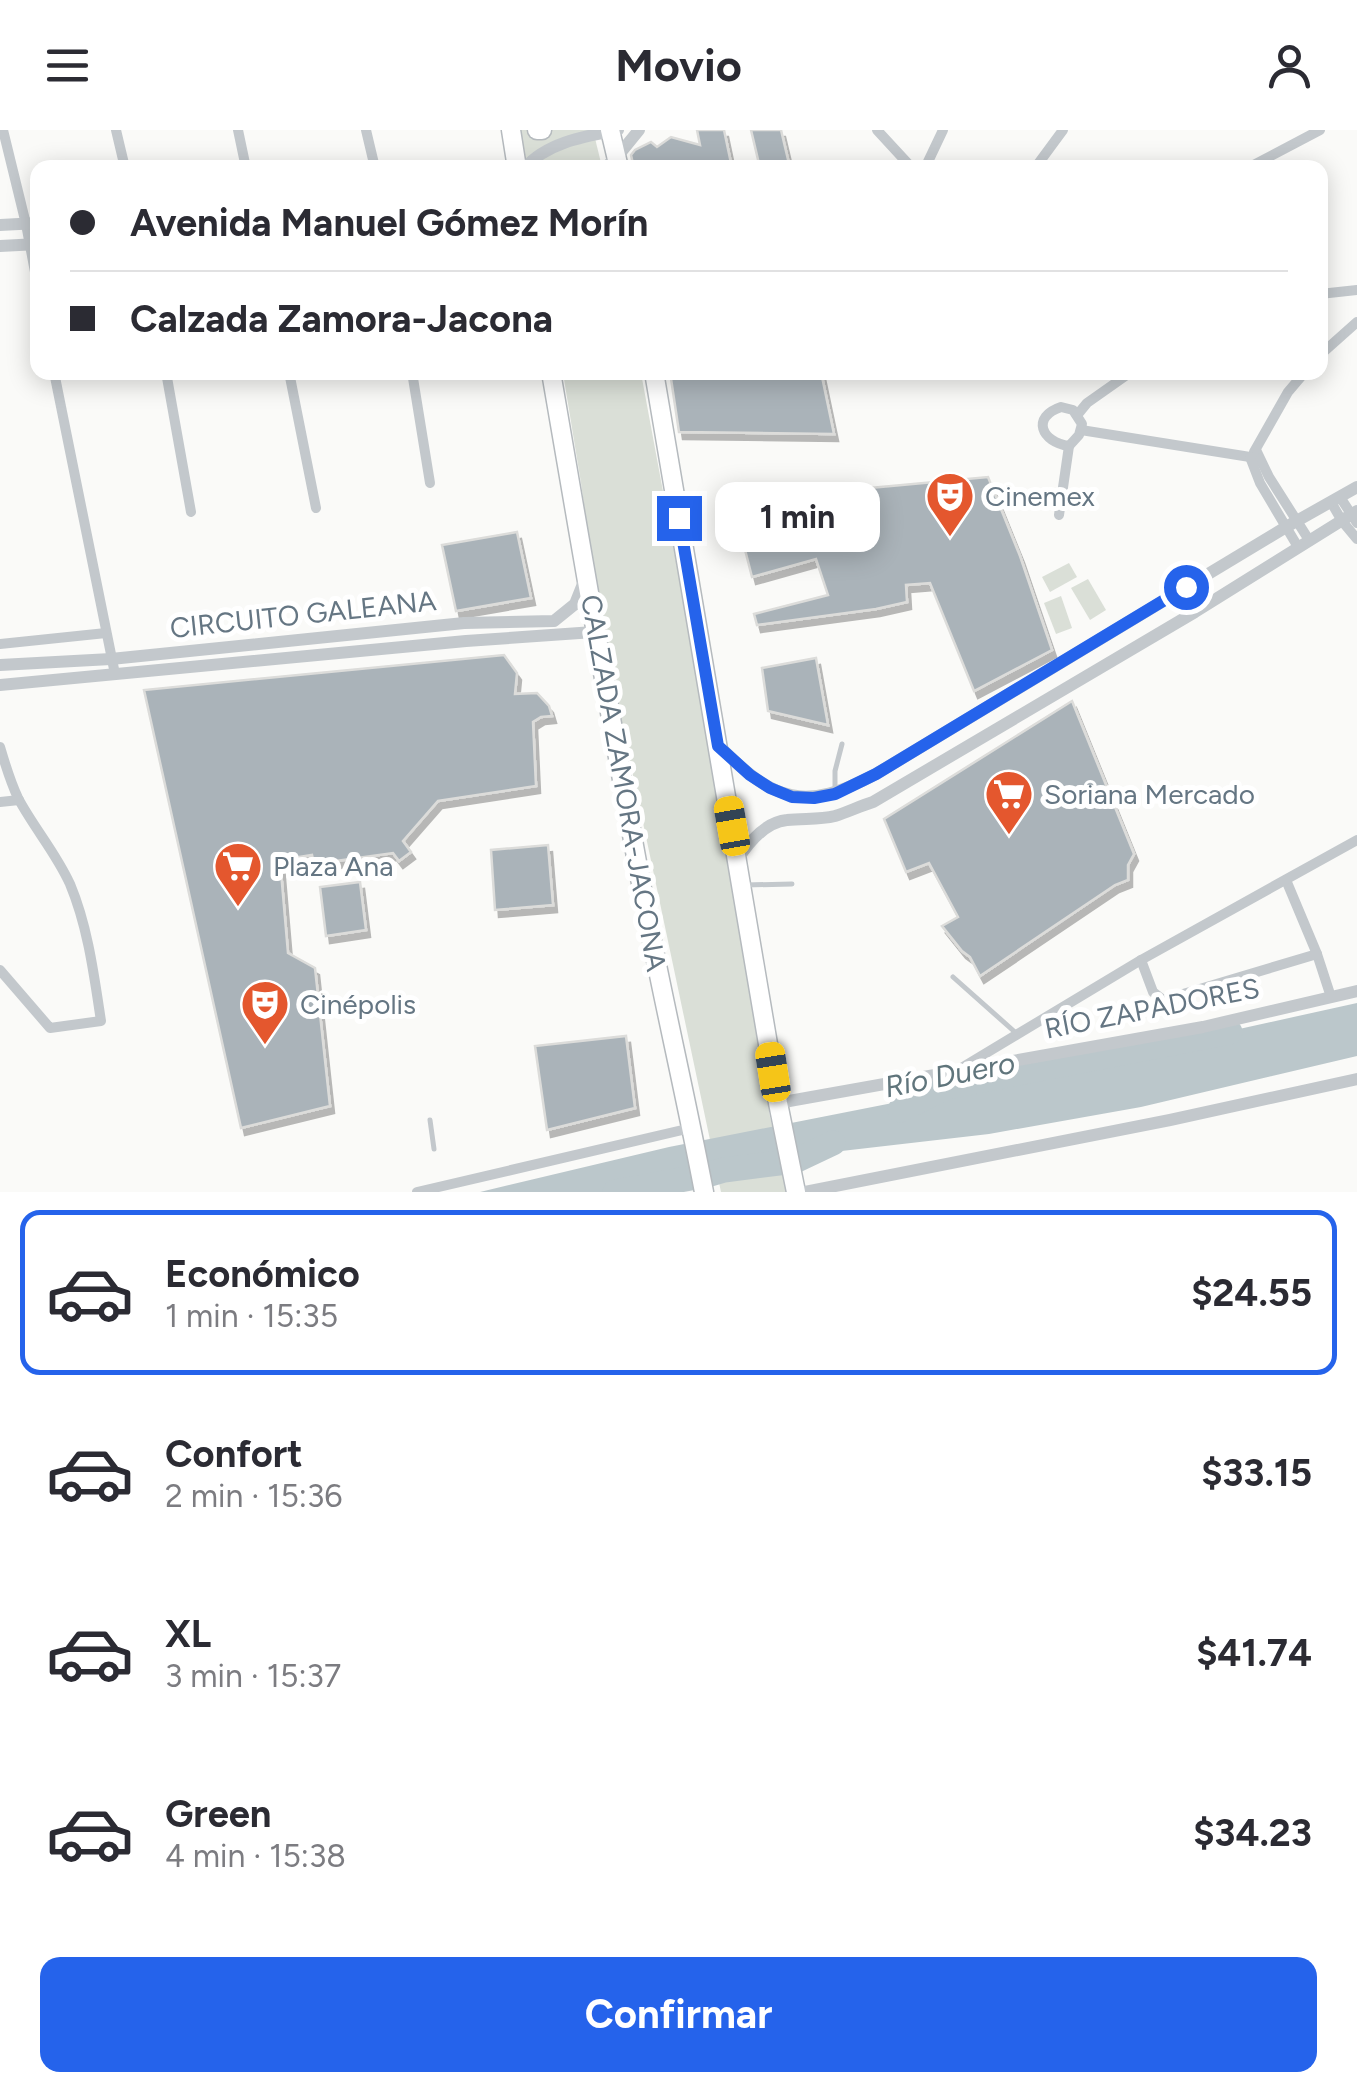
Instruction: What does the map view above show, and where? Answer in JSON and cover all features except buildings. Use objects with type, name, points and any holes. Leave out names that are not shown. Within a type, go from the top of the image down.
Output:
[{"type":"main road","points":[[511,130],[516,160]]},
{"type":"main road","points":[[613,131],[614,160]]},
{"type":"main road","name":"CALZADA ZAMORA-JACONA","points":[[553,380],[594,632],[703,1189]]},
{"type":"main road","points":[[655,380],[796,1192]]},
{"type":"street","points":[[4,130],[30,217]]},
{"type":"street","points":[[116,130],[123,160]]},
{"type":"street","points":[[238,130],[244,160]]},
{"type":"street","points":[[366,130],[373,160]]},
{"type":"street","points":[[617,160],[639,130]]},
{"type":"street","points":[[877,130],[905,160]]},
{"type":"street","points":[[930,160],[943,130]]},
{"type":"street","points":[[1042,160],[1063,130]]},
{"type":"street","points":[[1261,160],[1303,134],[1320,130]]},
{"type":"street","points":[[531,160],[576,139],[613,131]]},
{"type":"street","points":[[0,225],[30,224]]},
{"type":"street","points":[[0,246],[30,244]]},
{"type":"street","points":[[1328,293],[1357,290]]},
{"type":"street","points":[[1328,348],[1357,322]]},
{"type":"street","points":[[56,380],[114,674]]},
{"type":"street","points":[[167,380],[191,512]]},
{"type":"street","points":[[290,380],[316,508]]},
{"type":"street","points":[[413,380],[430,483]]},
{"type":"street","points":[[1078,414],[1120,380]]},
{"type":"street","points":[[1253,453],[1298,380]]},
{"type":"street","points":[[1059,516],[1068,446],[1081,430],[1078,414],[1061,407],[1050,411],[1044,428],[1054,443],[1068,446]]},
{"type":"street","points":[[1081,430],[1253,453],[1304,544]]},
{"type":"street","points":[[718,746],[770,788],[792,797],[835,794],[876,774],[1357,487]]},
{"type":"street","points":[[1336,500],[1352,518],[1357,539]]},
{"type":"street","points":[[738,858],[772,824],[835,816],[873,802],[1352,518]]},
{"type":"street","name":"CIRCUITO GALEANA","points":[[0,665],[111,659],[464,622],[554,621],[576,604],[586,577]]},
{"type":"street","points":[[464,622],[466,641]]},
{"type":"street","points":[[0,644],[105,631]]},
{"type":"street","name":"CIRCUITO GALEANA","points":[[0,685],[594,632]]},
{"type":"street","points":[[0,746],[19,800],[56,856],[70,886],[89,949],[101,1020],[50,1028],[0,970]]},
{"type":"street","points":[[0,802],[19,800]]},
{"type":"street","points":[[958,1071],[1141,960],[1357,840]]},
{"type":"street","points":[[1286,880],[1331,997]]},
{"type":"street","points":[[1141,960],[1153,992],[1163,1000],[1317,954]]},
{"type":"street","name":"RÍO ZAPADORES","points":[[780,1109],[958,1071],[1203,1026],[1357,991]]},
{"type":"street","points":[[806,1192],[1170,1120],[1357,1078]]},
{"type":"street","points":[[417,1192],[692,1132]]},
{"type":"lane","points":[[835,794],[835,772],[842,744]]},
{"type":"lane","points":[[742,885],[792,884]]},
{"type":"lane","points":[[953,976],[1016,1033]]},
{"type":"lane","points":[[430,1120],[434,1149]]},
{"type":"shaded area","points":[[517,130],[593,130],[600,160],[523,160]]},
{"type":"shaded area","points":[[564,380],[642,380],[710,744],[770,1117],[789,1192],[721,1192],[600,619]]},
{"type":"shaded area","points":[[1069,563],[1077,577],[1050,592],[1042,577]]},
{"type":"shaded area","points":[[1088,579],[1106,610],[1090,620],[1071,588]]},
{"type":"shaded area","points":[[1061,596],[1072,628],[1056,634],[1044,603]]},
{"type":"shaded area","points":[[1357,1003],[1357,1056],[1141,1107],[989,1134],[833,1152],[681,1176],[611,1192],[480,1192],[669,1147],[999,1082]]},
{"type":"waterway","name":"Río Duero","points":[[900,1110],[947,1087],[1230,1032]]},
{"type":"waterway","points":[[615,1192],[724,1170],[795,1161],[833,1143]]},
{"type":"place","name":"Cinemex","points":[[950,538]]},
{"type":"place","name":"Soriana Mercado","points":[[1009,836]]},
{"type":"place","name":"Plaza Ana","points":[[238,908]]},
{"type":"place","name":"Cinépolis","points":[[265,1046]]},
{"type":"route","points":[[679,518],[718,746],[750,775],[792,797],[835,794],[876,774],[1186,587]]}]
